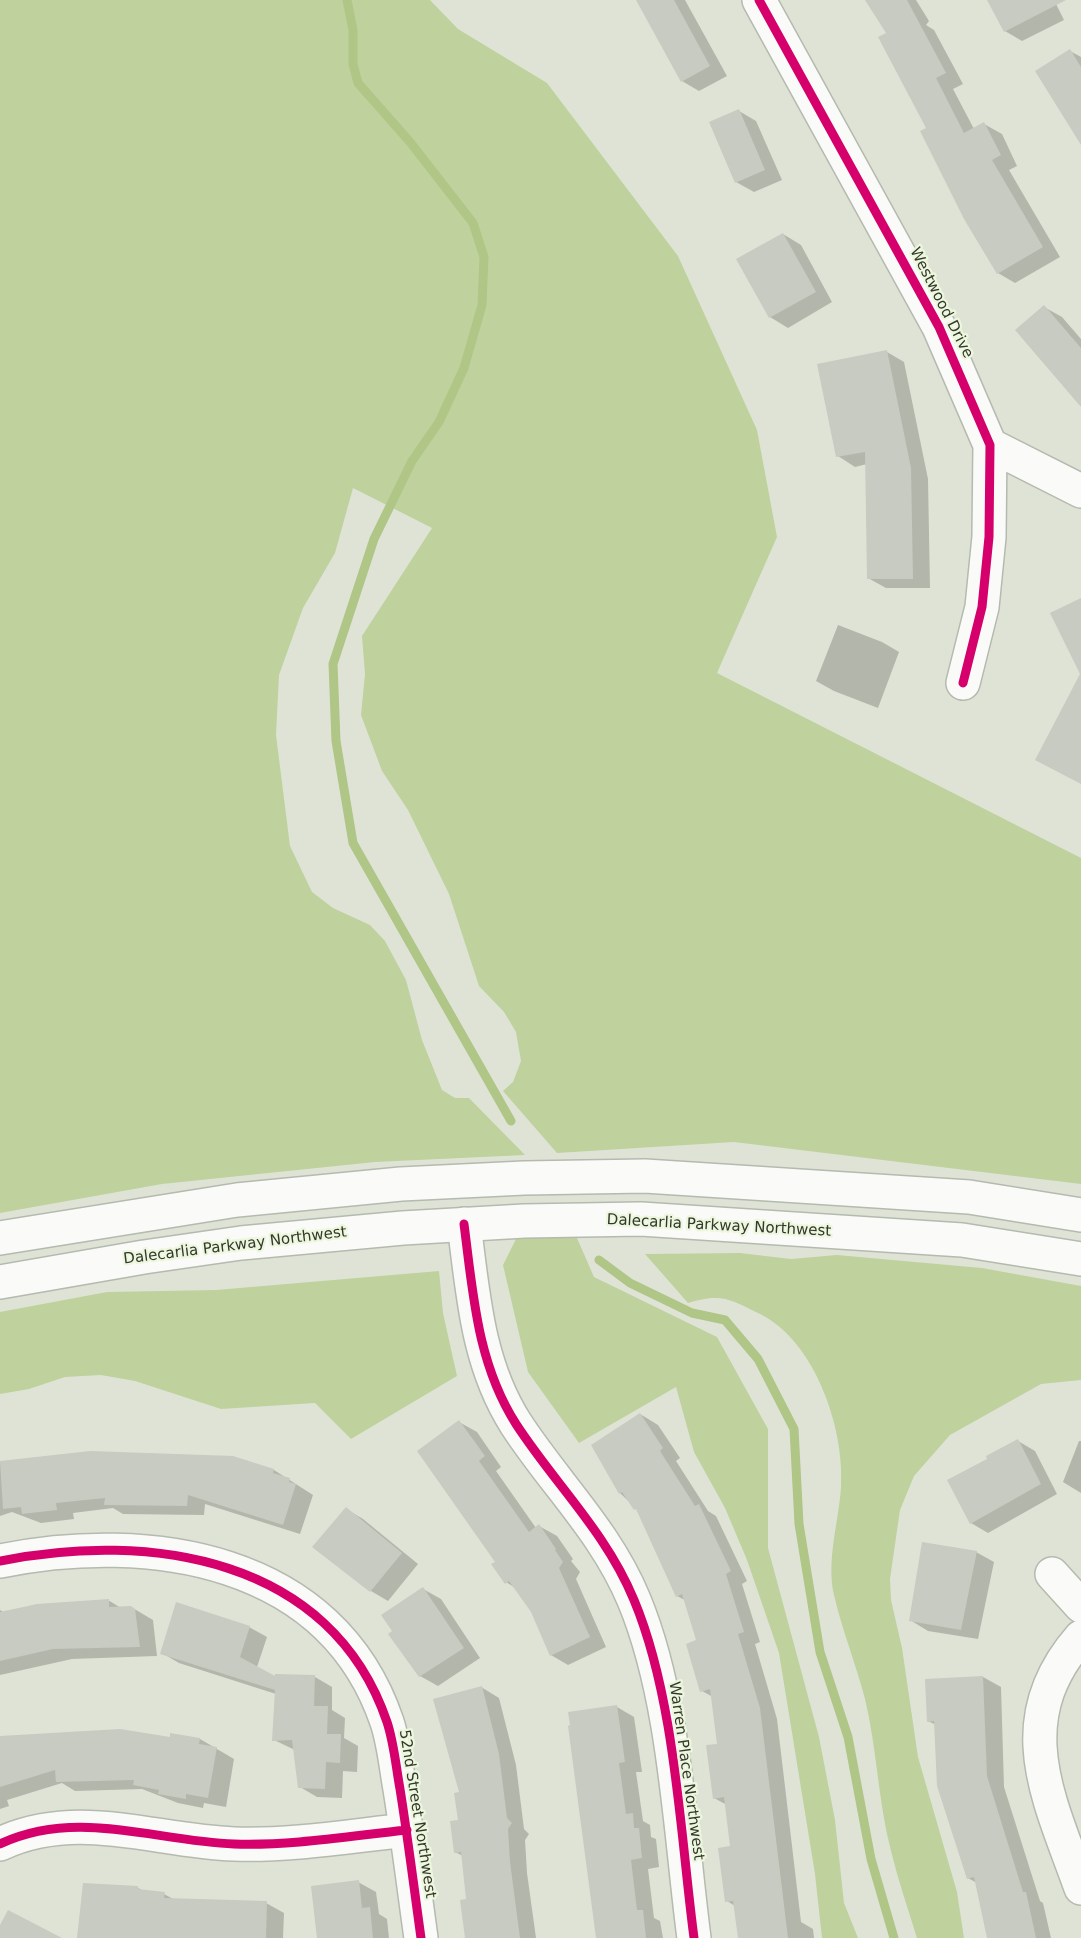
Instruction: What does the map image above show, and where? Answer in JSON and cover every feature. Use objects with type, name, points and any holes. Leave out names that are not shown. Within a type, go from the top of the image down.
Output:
[{"type":"street","name":"Westwood Drive","points":[[759,0],[939,327],[990,445],[989,537],[982,606],[963,683]]},
{"type":"street","points":[[990,445],[1081,491]]},
{"type":"street","points":[[0,1238],[237,1200],[401,1184],[524,1178],[645,1176],[969,1197],[1081,1215]]},
{"type":"street","name":"Dalecarlia Parkway Northwest","points":[[0,1282],[241,1243],[464,1224],[641,1219],[962,1240],[1081,1259]]},
{"type":"street","name":"Warren Place Northwest","points":[[464,1224],[475,1320],[494,1381],[516,1424],[609,1549],[623,1575],[645,1629],[659,1680],[668,1733],[694,1938]]},
{"type":"street","name":"52nd Street Northwest","points":[[0,1561],[77,1551],[177,1555],[226,1566],[280,1591],[311,1614],[339,1641],[372,1688],[391,1739],[407,1830],[421,1938]]},
{"type":"street","points":[[1052,1574],[1081,1606]]},
{"type":"street","points":[[1081,1637],[1061,1662],[1048,1689],[1040,1717],[1038,1747],[1046,1790],[1081,1888]]},
{"type":"street","points":[[0,1844],[29,1833],[72,1826],[114,1828],[169,1838],[236,1844],[287,1842],[407,1830]]},
{"type":"green space","points":[[0,0],[430,0],[458,29],[547,83],[678,256],[757,430],[777,537],[717,673],[1081,858],[1081,1184],[734,1142],[557,1153],[503,1091],[513,1082],[521,1061],[516,1032],[504,1012],[479,986],[449,894],[408,810],[382,771],[361,715],[365,674],[362,636],[432,528],[353,488],[335,553],[303,608],[279,675],[276,735],[290,846],[312,892],[333,908],[370,925],[385,941],[406,980],[422,1040],[442,1090],[455,1098],[469,1098],[525,1155],[375,1162],[162,1184],[0,1213]]},
{"type":"green space","points":[[517,1237],[577,1238],[594,1277],[717,1337],[768,1429],[768,1548],[819,1737],[835,1820],[844,1903],[858,1938],[822,1938],[815,1874],[779,1653],[747,1560],[725,1508],[694,1452],[676,1387],[579,1443],[528,1372],[503,1265]]},
{"type":"green space","points":[[740,1253],[791,1259],[837,1255],[982,1268],[1081,1286],[1081,1380],[1041,1384],[950,1435],[914,1476],[900,1510],[890,1579],[891,1600],[902,1648],[918,1757],[957,1892],[964,1938],[917,1938],[894,1862],[883,1813],[865,1699],[837,1608],[832,1582],[832,1554],[840,1500],[841,1464],[832,1414],[823,1389],[811,1365],[796,1344],[779,1327],[760,1314],[725,1299],[709,1298],[688,1303],[645,1254]]},
{"type":"green space","points":[[439,1271],[443,1313],[457,1376],[351,1439],[315,1403],[221,1409],[135,1381],[101,1375],[65,1377],[29,1389],[0,1394],[0,1312],[107,1292],[216,1290]]},
{"type":"building","points":[[636,0],[674,0],[710,66],[681,82]]},
{"type":"building","points":[[865,0],[907,0],[946,73],[936,78],[964,133],[984,122],[1001,155],[992,160],[1043,247],[997,274],[964,219],[920,131],[926,128],[878,37],[886,33]]},
{"type":"building","points":[[987,0],[1066,0],[1004,32]]},
{"type":"building","points":[[1070,49],[1081,67],[1081,145],[1035,71]]},
{"type":"building","points":[[739,109],[765,170],[735,183],[709,122]]},
{"type":"building","points":[[783,233],[816,292],[769,318],[736,259]]},
{"type":"building","points":[[1044,305],[1081,348],[1081,407],[1015,330]]},
{"type":"building","points":[[887,350],[911,468],[913,579],[867,579],[865,452],[836,457],[817,364]]},
{"type":"building","points":[[1081,598],[1081,784],[1035,760],[1080,674],[1050,613]]},
{"type":"building","points":[[640,1413],[663,1448],[660,1451],[695,1506],[699,1504],[731,1571],[726,1574],[744,1632],[738,1634],[760,1708],[788,1938],[738,1938],[733,1901],[725,1902],[718,1848],[730,1846],[724,1797],[713,1799],[706,1745],[717,1744],[710,1689],[700,1692],[686,1644],[696,1640],[682,1594],[676,1597],[636,1509],[634,1510],[622,1492],[619,1494],[591,1445]]},
{"type":"building","points":[[459,1420],[485,1456],[479,1461],[529,1532],[539,1524],[556,1549],[563,1562],[559,1568],[590,1637],[550,1656],[531,1612],[509,1581],[505,1584],[491,1564],[495,1562],[417,1451]]},
{"type":"building","points":[[1018,1439],[1041,1484],[970,1524],[947,1480],[987,1459],[986,1456]]},
{"type":"building","points":[[90,1451],[233,1456],[274,1469],[273,1473],[290,1478],[289,1482],[296,1484],[283,1525],[188,1495],[187,1506],[104,1505],[105,1498],[56,1503],[57,1510],[22,1514],[21,1507],[3,1509],[0,1461]]},
{"type":"building","points":[[346,1507],[402,1553],[370,1592],[312,1547]]},
{"type":"building","points":[[922,1542],[977,1551],[961,1630],[909,1621]]},
{"type":"building","points":[[423,1587],[464,1648],[419,1677],[388,1634],[392,1631],[381,1615]]},
{"type":"building","points":[[109,1599],[109,1607],[131,1606],[135,1609],[140,1647],[53,1649],[0,1661],[0,1612],[37,1604]]},
{"type":"building","points":[[176,1602],[250,1626],[240,1657],[275,1676],[275,1674],[315,1675],[314,1706],[328,1706],[327,1734],[341,1734],[340,1763],[326,1762],[325,1789],[298,1788],[292,1740],[272,1741],[275,1690],[160,1654]]},
{"type":"building","points":[[983,1676],[987,1776],[1023,1892],[1026,1892],[1036,1938],[987,1938],[974,1877],[967,1879],[937,1786],[934,1721],[927,1722],[925,1679]]},
{"type":"building","points":[[482,1686],[499,1754],[507,1818],[512,1823],[508,1829],[510,1862],[520,1938],[465,1938],[460,1900],[466,1899],[461,1852],[454,1853],[450,1821],[458,1820],[454,1793],[459,1792],[433,1699]]},
{"type":"building","points":[[617,1705],[625,1762],[619,1763],[626,1814],[633,1813],[634,1828],[639,1828],[642,1858],[631,1860],[637,1910],[643,1910],[646,1938],[596,1938],[568,1726],[570,1725],[568,1712]]},
{"type":"building","points":[[120,1729],[170,1737],[170,1733],[200,1738],[199,1744],[217,1747],[208,1798],[186,1794],[186,1799],[158,1794],[159,1790],[133,1785],[134,1780],[56,1782],[55,1770],[0,1787],[0,1736]]},
{"type":"building","points":[[359,1880],[362,1908],[370,1907],[373,1938],[317,1938],[311,1886]]},
{"type":"building","points":[[83,1883],[138,1886],[138,1889],[165,1892],[164,1898],[267,1901],[266,1938],[77,1938]]},
{"type":"building","points":[[8,1910],[62,1938],[0,1938],[0,1925]]},
{"type":"waterway","points":[[347,0],[353,30],[353,64],[358,83],[410,142],[473,223],[484,257],[482,305],[464,368],[439,422],[412,461],[374,539],[333,664],[336,741],[353,843],[511,1121]]},
{"type":"waterway","points":[[599,1260],[630,1283],[692,1313],[725,1320],[758,1359],[794,1429],[799,1524],[820,1652],[848,1737],[871,1859],[894,1938]]},
{"type":"cycle path","points":[[759,0],[939,327],[990,445],[989,537],[982,607],[963,683]]},
{"type":"cycle path","points":[[464,1224],[479,1327],[493,1377],[503,1401],[531,1446],[609,1552],[634,1600],[648,1638],[659,1679],[674,1766],[694,1938]]},
{"type":"cycle path","points":[[0,1561],[57,1553],[115,1550],[173,1555],[228,1568],[279,1591],[324,1623],[360,1666],[387,1722],[400,1789],[421,1938]]},
{"type":"cycle path","points":[[0,1844],[29,1834],[58,1828],[87,1827],[234,1844],[277,1844],[407,1830]]}]
